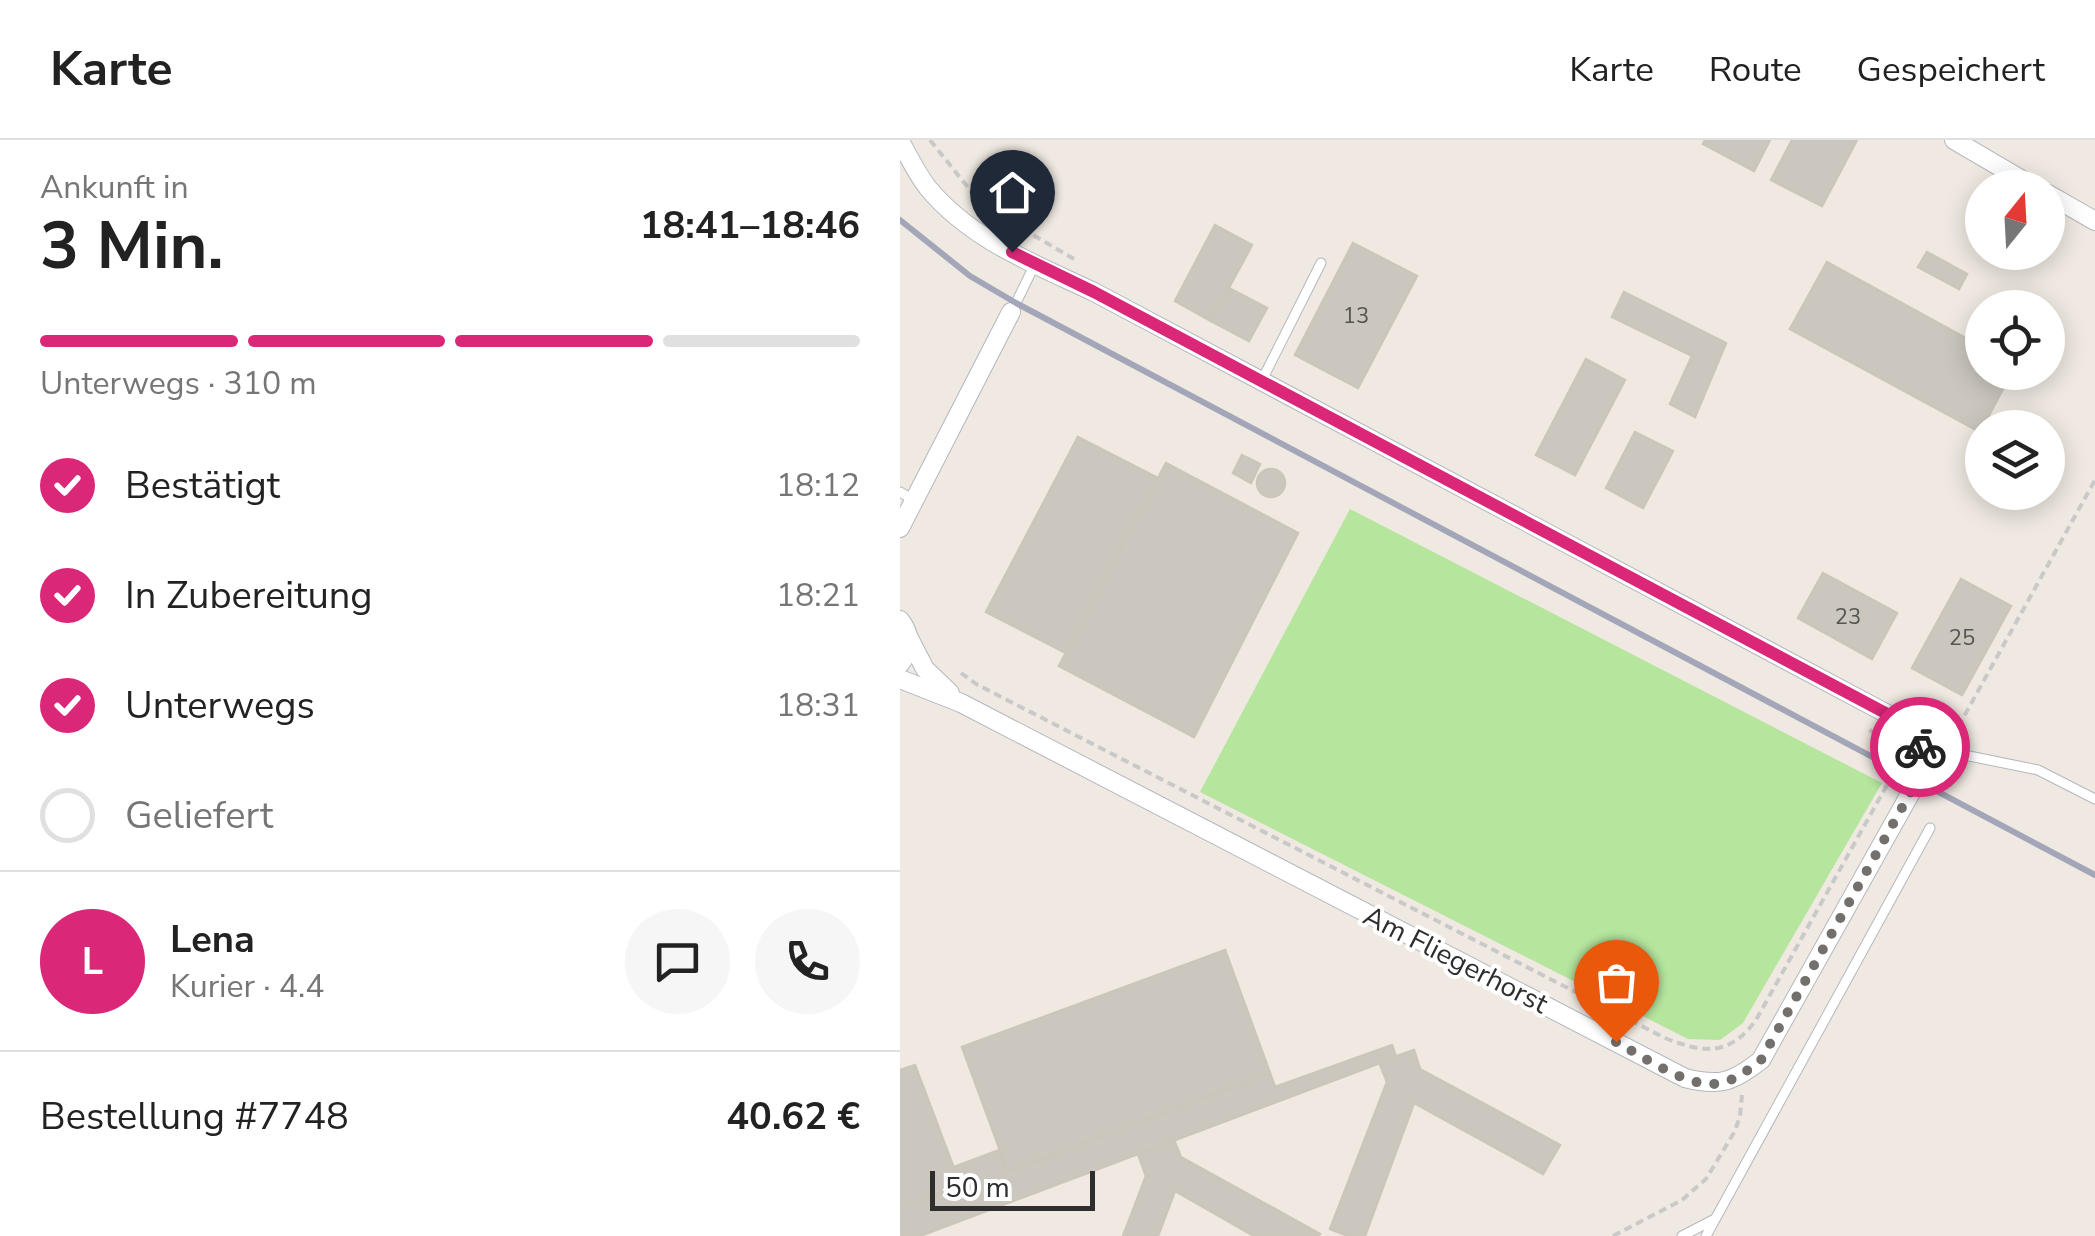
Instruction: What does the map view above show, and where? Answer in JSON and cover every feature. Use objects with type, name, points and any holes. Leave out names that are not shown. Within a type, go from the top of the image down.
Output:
[{"type":"street","points":[[1954,140],[2005,170]]},
{"type":"street","points":[[900,141],[926,185],[952,215],[988,241],[1893,717],[1911,731],[1920,746],[1922,763],[1917,781],[1778,1033],[1761,1060],[1741,1075]]},
{"type":"street","points":[[2065,204],[2095,222]]},
{"type":"street","points":[[901,526],[907,496],[1011,312]]},
{"type":"street","name":"Am Fliegerhorst","points":[[900,664],[909,647],[903,624]]},
{"type":"street","name":"Am Fliegerhorst","points":[[903,624],[925,669],[961,703]]},
{"type":"street","name":"Am Fliegerhorst","points":[[900,680],[961,703],[1685,1078],[1710,1085],[1741,1075]]},
{"type":"lane","points":[[1260,382],[1321,263]]},
{"type":"lane","points":[[1011,312],[1035,264]]},
{"type":"lane","points":[[1920,746],[2038,770],[2095,799]]},
{"type":"lane","points":[[1706,1236],[1930,828]]},
{"type":"lane","points":[[1682,1236],[1716,1219]]},
{"type":"path","points":[[930,140],[982,205],[1089,266]]},
{"type":"path","points":[[1945,751],[2095,480]]},
{"type":"path","points":[[953,668],[976,684],[1647,1029],[1694,1049],[1714,1050],[1731,1044],[1745,1035],[1756,1020],[1886,785],[1892,755],[1884,741],[1862,724]]},
{"type":"path","points":[[1613,1236],[1682,1200],[1706,1179],[1740,1116],[1741,1075]]},
{"type":"green space","points":[[1350,509],[1882,783],[1743,1023],[1720,1040],[1688,1039],[1200,792]]},
{"type":"building","points":[[1705,140],[1770,140],[1754,171],[1703,144]]},
{"type":"building","points":[[1792,140],[1857,140],[1822,206],[1771,180]]},
{"type":"building","points":[[1215,225],[1252,245],[1211,321],[1175,301]]},
{"type":"building","points":[[1353,243],[1417,276],[1358,388],[1295,355]]},
{"type":"building","points":[[1927,252],[1967,274],[1959,289],[1918,267]]},
{"type":"building","points":[[1827,262],[1965,338],[1965,390],[2002,390],[1992,410],[1965,410],[1965,424],[1790,329]]},
{"type":"building","points":[[1229,288],[1267,308],[1249,341],[1211,321]]},
{"type":"building","points":[[1624,292],[1726,343],[1695,417],[1670,404],[1692,356],[1612,317]]},
{"type":"building","points":[[1586,359],[1625,380],[1575,475],[1536,455]]},
{"type":"building","points":[[1635,432],[1673,451],[1643,508],[1606,488]]},
{"type":"building","points":[[1078,437],[1158,478],[1066,653],[986,612]]},
{"type":"building","points":[[1242,455],[1260,464],[1251,483],[1233,473]]},
{"type":"building","points":[[1166,463],[1298,533],[1194,737],[1059,666]]},
{"type":"building","points":[[1271,469],[1281,473],[1285,483],[1281,493],[1271,497],[1261,493],[1257,483],[1261,473]]},
{"type":"building","points":[[1823,573],[1897,613],[1872,659],[1798,618]]},
{"type":"building","points":[[1961,579],[2011,606],[1962,695],[1912,668]]},
{"type":"building","points":[[1225,950],[1270,1073],[1008,1172],[962,1047]]},
{"type":"building","points":[[1392,1045],[1396,1057],[920,1236],[900,1236],[900,1208],[961,1187],[954,1167],[999,1150],[1008,1172],[1270,1073],[1275,1087]]},
{"type":"building","points":[[1414,1050],[1420,1069],[1560,1145],[1543,1174],[1414,1103],[1365,1236],[1348,1236],[1330,1229],[1387,1082],[1379,1062]]},
{"type":"building","points":[[915,1065],[961,1187],[900,1208],[900,1070]]},
{"type":"building","points":[[1174,1140],[1181,1157],[1320,1234],[1254,1236],[1175,1191],[1158,1236],[1123,1236],[1146,1176],[1138,1154]]},
{"type":"railway","points":[[900,220],[970,276],[1016,303],[2095,875]]},
{"type":"way so far","points":[[1616,1042],[1685,1078],[1710,1085],[1741,1075],[1761,1060],[1917,781],[1922,763],[1920,747]]},
{"type":"route","points":[[1012,252],[1893,717],[1911,731],[1920,747]]}]
